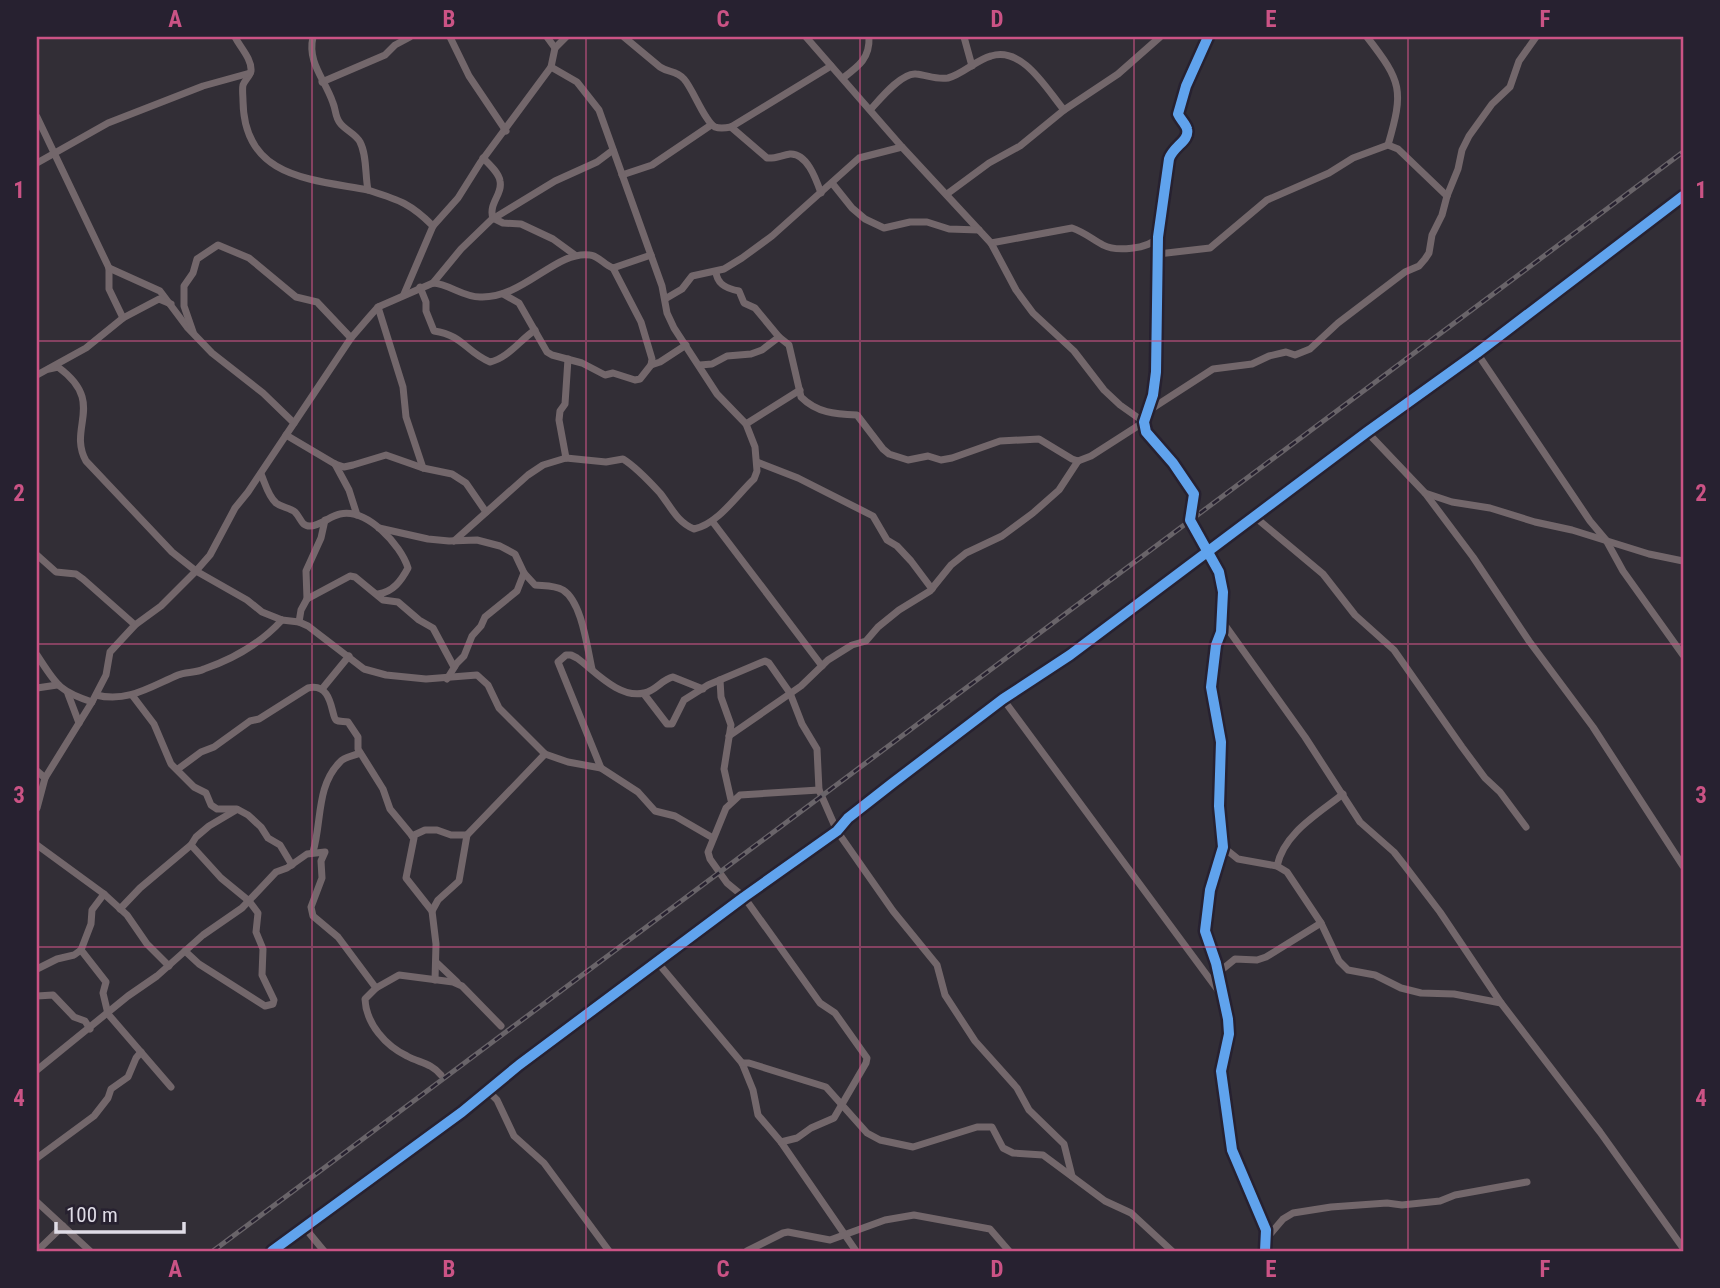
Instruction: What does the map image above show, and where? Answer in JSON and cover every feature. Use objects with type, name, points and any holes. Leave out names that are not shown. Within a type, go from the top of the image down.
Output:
[{"type":"street","points":[[235,37],[249,61],[251,72],[243,85],[243,115],[248,133],[260,153],[279,170],[304,178],[368,190],[405,202],[417,209],[433,226]]},
{"type":"street","points":[[313,37],[310,50],[316,70],[341,125],[359,139],[363,150],[368,190]]},
{"type":"street","points":[[323,82],[385,55],[410,37]]},
{"type":"street","points":[[450,37],[469,76],[506,131]]},
{"type":"street","points":[[547,37],[555,48]]},
{"type":"street","points":[[403,295],[433,226],[458,198],[484,158],[506,131],[551,67],[555,48],[566,37]]},
{"type":"street","points":[[624,37],[660,67],[679,74],[695,95],[711,125],[723,128],[731,127],[831,66]]},
{"type":"street","points":[[806,37],[991,243],[1016,290],[1033,313],[1074,351],[1104,390],[1144,422]]},
{"type":"street","points":[[843,79],[865,59],[870,50],[869,37]]},
{"type":"street","points":[[964,37],[971,66]]},
{"type":"street","points":[[947,194],[989,163],[1020,146],[1064,110],[1118,74],[1160,37]]},
{"type":"street","points":[[1208,37],[1186,86],[1178,114],[1187,128],[1188,135],[1171,151],[1169,159],[1158,237],[1157,351],[1153,395],[1144,422],[1146,432],[1173,463],[1194,494],[1190,520],[1222,581],[1222,620],[1211,687],[1221,742],[1219,806],[1223,847],[1210,890],[1205,931],[1219,972],[1229,1034],[1221,1071],[1232,1150],[1266,1230],[1264,1250]]},
{"type":"street","points":[[1367,37],[1387,62],[1396,79],[1398,100],[1388,145]]},
{"type":"street","points":[[1148,412],[1213,369],[1252,364],[1269,356],[1286,352],[1295,355],[1310,349],[1338,323],[1405,272],[1419,266],[1429,253],[1432,235],[1442,215],[1469,135],[1492,104],[1510,86],[1519,61],[1536,37]]},
{"type":"street","points":[[871,109],[906,76],[916,74],[942,79],[951,77],[992,55],[1020,60],[1037,76],[1064,110]]},
{"type":"street","points":[[454,541],[527,475],[543,464],[566,458],[606,462],[622,459],[660,493],[678,520],[694,529],[712,520],[754,478],[757,471],[755,447],[746,424],[717,394],[667,313],[662,286],[599,110],[578,82],[551,67]]},
{"type":"street","points":[[37,163],[119,118],[203,86],[251,72]]},
{"type":"street","points":[[37,117],[109,268],[109,289],[123,318]]},
{"type":"street","points":[[622,175],[652,165],[711,125]]},
{"type":"street","points":[[731,127],[767,159],[791,154],[799,156],[810,168],[821,193]]},
{"type":"street","points":[[1158,254],[1210,248],[1266,200],[1329,173],[1353,158],[1388,145],[1398,149],[1447,197]]},
{"type":"street","points":[[665,299],[682,289],[692,276],[708,271],[716,272],[732,265],[772,236],[861,157],[902,147]]},
{"type":"street","points":[[433,283],[461,249],[493,218],[555,181],[597,162],[614,150]]},
{"type":"street","points":[[484,158],[501,182],[491,212],[493,218],[503,223],[521,224],[553,239],[575,255]]},
{"type":"street","points":[[832,183],[852,208],[875,225],[884,228],[910,222],[928,222],[957,231],[979,230]]},
{"type":"street","points":[[272,1251],[744,897],[837,831],[848,818],[884,789],[1003,699],[1070,655],[1367,432],[1477,353],[1683,196]]},
{"type":"street","points":[[991,243],[1072,228],[1111,247],[1146,247],[1158,237]]},
{"type":"street","points":[[193,332],[184,306],[184,286],[193,273],[197,259],[218,245],[249,258],[296,297],[317,302],[351,338]]},
{"type":"street","points":[[37,808],[45,778],[106,675],[110,652],[135,625],[161,606],[210,555],[234,508],[261,474],[351,338],[378,307],[433,283],[441,283],[464,294],[480,297],[503,294],[530,282],[565,258],[592,255],[613,268],[641,321],[652,359],[651,365],[640,379],[635,380],[613,373],[605,375],[582,363],[547,352],[519,303],[503,294]]},
{"type":"street","points":[[613,268],[651,255]]},
{"type":"street","points":[[109,268],[150,285],[166,296],[183,322],[212,354],[263,393],[294,423]]},
{"type":"street","points":[[716,272],[723,285],[739,291],[744,303],[755,308],[789,345],[801,397],[817,409],[857,415],[883,449],[895,457],[908,460],[928,456],[941,460],[1000,441],[1039,439],[1078,461],[1091,456],[1144,422]]},
{"type":"street","points":[[662,286],[674,293]]},
{"type":"street","points":[[420,287],[434,331],[450,333],[476,355],[490,362],[505,358],[516,344],[535,330]]},
{"type":"street","points":[[37,375],[86,348],[123,318],[159,299],[172,304]]},
{"type":"street","points":[[378,307],[403,387],[406,417],[423,468]]},
{"type":"street","points":[[700,365],[727,356],[751,354],[762,350],[779,337]]},
{"type":"street","points":[[651,365],[686,345]]},
{"type":"street","points":[[1477,353],[1683,655]]},
{"type":"street","points":[[566,458],[559,420],[560,411],[565,404],[568,359]]},
{"type":"street","points":[[49,369],[58,368],[65,373],[83,396],[81,437],[82,454],[86,461],[172,552],[196,572],[231,590],[262,612],[282,620],[299,622],[315,630],[364,669],[386,675],[447,679],[471,675],[483,679],[499,708],[545,754],[568,762],[601,768],[638,792],[655,811],[675,817],[713,838]]},
{"type":"street","points":[[746,424],[800,390]]},
{"type":"street","points":[[1367,432],[1425,493],[1473,557],[1529,642],[1593,727],[1683,866]]},
{"type":"street","points":[[286,435],[344,467],[386,455],[423,468],[452,474],[466,483],[486,512]]},
{"type":"street","points":[[729,736],[790,693],[849,646],[866,641],[899,610],[932,589],[951,565],[966,553],[1002,536],[1038,509],[1059,490],[1078,461]]},
{"type":"street","points":[[757,462],[798,478],[873,516],[887,540],[911,561],[932,589]]},
{"type":"street","points":[[335,464],[349,490],[357,515]]},
{"type":"street","points":[[261,474],[275,502],[293,510],[302,523],[314,526],[344,513],[357,515],[393,540],[408,568],[392,589],[378,594]]},
{"type":"street","points":[[1425,493],[1683,561]]},
{"type":"street","points":[[1255,517],[1323,574],[1355,615],[1394,650],[1448,729],[1525,827]]},
{"type":"street","points":[[299,622],[307,599],[306,571],[321,538],[325,520]]},
{"type":"street","points":[[712,520],[822,666]]},
{"type":"street","points":[[379,528],[428,539],[477,540],[509,549],[535,585],[553,586],[565,591],[572,600],[580,620],[592,669]]},
{"type":"street","points":[[37,555],[56,572],[76,574],[83,579],[135,625]]},
{"type":"street","points":[[447,679],[464,656],[471,636],[481,626],[485,617],[517,592],[524,573]]},
{"type":"street","points":[[307,599],[351,576],[355,577],[383,600],[398,602],[433,628],[454,667]]},
{"type":"street","points":[[37,655],[57,685],[68,694],[94,699],[120,698],[229,658],[257,643],[282,620]]},
{"type":"street","points":[[1222,620],[1360,822],[1394,852],[1440,912],[1502,1003],[1600,1132],[1683,1248]]},
{"type":"street","points":[[601,768],[558,662],[566,655],[571,655],[624,692],[644,694],[657,688],[668,677],[703,689]]},
{"type":"street","points":[[322,689],[349,656]]},
{"type":"street","points":[[644,694],[669,725],[678,715],[684,700],[720,680],[765,661],[769,663],[790,693],[802,724],[817,749],[819,790],[837,831],[893,911],[937,965],[945,995],[975,1041],[1017,1088],[1029,1110],[1064,1144],[1072,1176]]},
{"type":"street","points":[[720,680],[721,697],[731,724],[724,775],[731,800]]},
{"type":"street","points":[[37,688],[57,685]]},
{"type":"street","points":[[178,769],[250,721],[259,719],[308,688],[314,686],[322,689],[332,702],[336,720],[348,723],[355,732],[360,753],[383,789],[390,809],[412,835],[415,844],[407,865],[406,878],[432,911],[437,963],[435,980]]},
{"type":"street","points":[[68,694],[79,723]]},
{"type":"street","points":[[132,695],[154,723],[171,764],[194,786],[206,793],[211,805],[237,809],[248,815],[268,838],[280,845],[292,865]]},
{"type":"street","points":[[1003,699],[1224,999]]},
{"type":"street","points":[[313,852],[318,837],[319,808],[327,783],[339,763],[360,753]]},
{"type":"street","points":[[432,911],[439,900],[459,881],[467,835],[545,754]]},
{"type":"street","points":[[37,771],[45,778]]},
{"type":"street","points":[[781,1142],[797,1138],[811,1128],[834,1118],[867,1058],[835,1013],[820,1003],[744,897],[727,883],[708,852],[731,800],[740,795],[819,790]]},
{"type":"street","points":[[1265,864],[1279,854],[1300,828],[1343,794]]},
{"type":"street","points":[[120,909],[140,887],[191,845],[196,836],[237,809]]},
{"type":"street","points":[[412,835],[425,830],[437,830],[451,835],[467,835]]},
{"type":"street","points":[[37,845],[104,894],[136,927],[146,944],[169,966]]},
{"type":"street","points":[[185,951],[199,964],[265,1006],[273,1004],[274,1000],[262,975],[263,949],[257,932],[258,914],[250,901],[221,878],[191,845]]},
{"type":"street","points":[[1223,847],[1238,859],[1277,866],[1292,879],[1321,923],[1339,961],[1348,970],[1375,975],[1401,988],[1421,993],[1454,994],[1502,1003]]},
{"type":"street","points":[[37,1070],[250,901],[276,872],[313,852],[325,852],[321,861],[323,877],[311,907],[313,916],[338,937],[376,988]]},
{"type":"street","points":[[1277,866],[1279,854]]},
{"type":"street","points":[[37,969],[81,950],[91,924],[92,910],[104,894]]},
{"type":"street","points":[[1219,972],[1235,958],[1257,960],[1266,957],[1321,923]]},
{"type":"street","points":[[81,950],[106,982],[103,993],[107,1014],[171,1087]]},
{"type":"street","points":[[437,963],[501,1026]]},
{"type":"street","points":[[658,963],[742,1063],[753,1090],[758,1115],[781,1142],[856,1251]]},
{"type":"street","points":[[441,1075],[428,1063],[396,1050],[376,1030],[365,999],[376,988],[399,975],[458,983]]},
{"type":"street","points":[[37,996],[53,995],[74,1017],[85,1021],[90,1028]]},
{"type":"street","points":[[37,1158],[94,1116],[108,1098],[111,1089],[128,1077],[141,1052]]},
{"type":"street","points":[[742,1063],[826,1087],[867,1133],[880,1140],[913,1147],[988,1126],[995,1131],[1003,1148],[1008,1152],[1044,1155],[1056,1167],[1105,1201],[1130,1213],[1172,1251]]},
{"type":"street","points":[[488,1091],[497,1100],[514,1136],[544,1163],[609,1251]]},
{"type":"street","points":[[1267,1238],[1283,1219],[1293,1213],[1331,1207],[1440,1201],[1455,1195],[1527,1182]]},
{"type":"street","points":[[37,1202],[90,1251]]},
{"type":"street","points":[[747,1251],[788,1232],[823,1240],[846,1235],[885,1220],[914,1215],[990,1229],[1009,1251]]},
{"type":"street","points":[[37,1251],[62,1226]]},
{"type":"street","points":[[305,1228],[324,1251]]},
{"type":"railway","points":[[213,1251],[1683,152]]},
{"type":"cycle path","points":[[1208,37],[1186,86],[1178,114],[1186,127],[1186,137],[1169,159],[1158,237],[1156,372],[1153,395],[1144,422],[1146,432],[1173,463],[1194,494],[1190,520],[1219,572],[1223,592],[1221,632],[1216,645],[1211,687],[1221,742],[1219,806],[1223,847],[1210,890],[1205,931],[1216,963],[1228,1019],[1229,1034],[1221,1071],[1232,1150],[1266,1230],[1265,1251]]},
{"type":"cycle path","points":[[272,1251],[462,1112],[519,1065],[744,897],[837,831],[848,818],[1003,699],[1070,655],[1367,432],[1477,353],[1683,196]]}]
